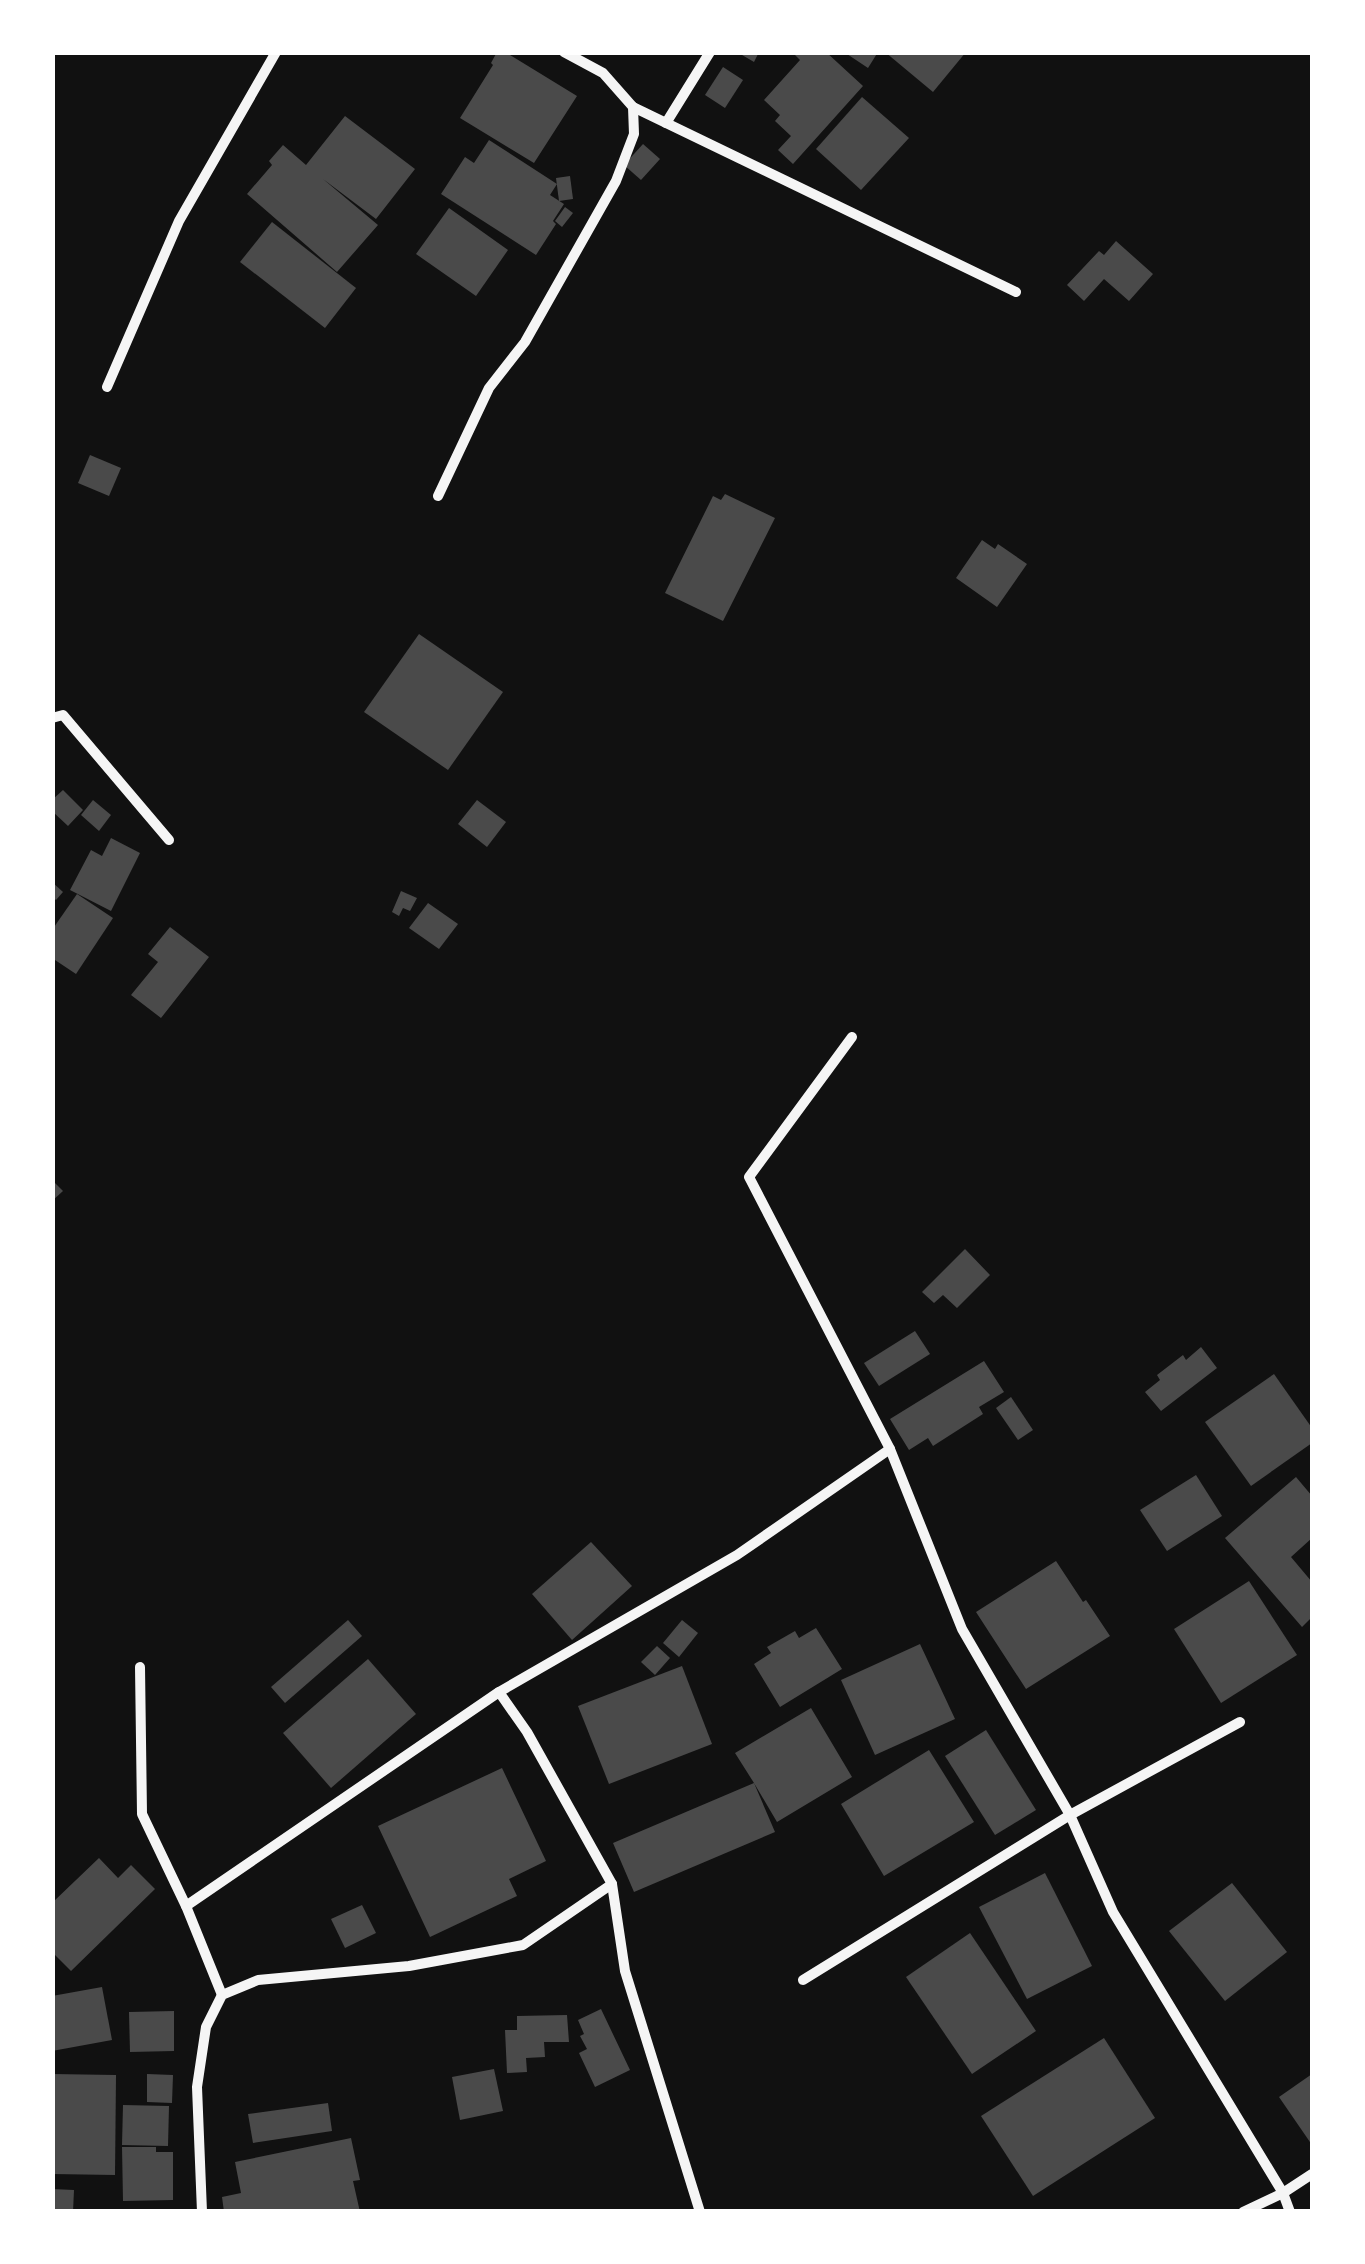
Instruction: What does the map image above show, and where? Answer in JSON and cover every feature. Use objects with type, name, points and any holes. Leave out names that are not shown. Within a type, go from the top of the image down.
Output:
[{"type":"street","points":[[107,387],[178,221],[276,52]]},
{"type":"street","points":[[564,52],[603,74],[633,106],[1016,292]]},
{"type":"street","points":[[666,122],[710,52]]},
{"type":"street","points":[[438,496],[489,388],[525,342],[616,180],[634,134],[633,106]]},
{"type":"street","points":[[52,718],[63,715],[169,840]]},
{"type":"street","points":[[852,1036],[749,1178],[890,1449],[962,1629],[1070,1815],[1113,1912],[1283,2193],[1290,2212]]},
{"type":"street","points":[[186,1906],[499,1692],[737,1555],[890,1449]]},
{"type":"street","points":[[140,1667],[142,1814],[186,1906],[222,1996]]},
{"type":"street","points":[[499,1692],[527,1732],[612,1884],[626,1970],[700,2212]]},
{"type":"street","points":[[803,1980],[1070,1815],[1240,1722]]},
{"type":"street","points":[[202,2212],[197,2087],[206,2026],[222,1996],[258,1980],[409,1966],[523,1945],[612,1884]]},
{"type":"street","points":[[1243,2212],[1312,2174]]},
{"type":"building","points":[[497,52],[505,52],[577,96],[534,163],[460,118]]},
{"type":"building","points":[[737,52],[759,52],[754,62]]},
{"type":"building","points":[[792,52],[826,52],[863,86],[793,164],[778,150],[791,136],[775,121],[780,115],[764,100],[800,60]]},
{"type":"building","points":[[844,52],[878,52],[868,68]]},
{"type":"building","points":[[885,52],[966,52],[933,92]]},
{"type":"building","points":[[723,67],[743,80],[725,108],[705,95]]},
{"type":"building","points":[[862,97],[909,138],[861,190],[816,149]]},
{"type":"building","points":[[345,116],[415,169],[376,219],[323,179],[378,225],[337,272],[247,194],[283,145],[306,165]]},
{"type":"building","points":[[489,140],[557,184],[550,195],[564,204],[536,255],[441,194],[465,157],[474,163]]},
{"type":"building","points":[[643,144],[660,159],[641,180],[624,165]]},
{"type":"building","points":[[570,176],[573,199],[559,201],[556,178]]},
{"type":"building","points":[[565,207],[573,213],[562,227],[555,221]]},
{"type":"building","points":[[449,208],[508,250],[476,296],[416,254]]},
{"type":"building","points":[[272,222],[356,288],[325,328],[240,262]]},
{"type":"building","points":[[1116,241],[1153,274],[1129,301],[1104,279],[1084,301],[1067,285],[1099,251],[1104,255]]},
{"type":"building","points":[[90,455],[121,468],[109,496],[78,483]]},
{"type":"building","points":[[725,494],[775,518],[723,621],[665,593],[713,496],[721,500]]},
{"type":"building","points":[[982,540],[995,549],[998,544],[1027,564],[997,607],[956,578]]},
{"type":"building","points":[[419,634],[503,692],[448,770],[364,712]]},
{"type":"building","points":[[63,790],[83,810],[68,826],[52,811],[52,800]]},
{"type":"building","points":[[93,800],[111,815],[99,831],[81,815]]},
{"type":"building","points":[[477,800],[506,822],[487,847],[458,824]]},
{"type":"building","points":[[111,838],[140,853],[111,911],[70,890],[91,850],[102,856]]},
{"type":"building","points":[[52,882],[63,892],[56,900],[52,897]]},
{"type":"building","points":[[401,891],[417,898],[410,911],[403,908],[399,916],[392,912]]},
{"type":"building","points":[[77,894],[113,918],[76,974],[52,958],[52,930]]},
{"type":"building","points":[[428,903],[458,924],[439,949],[409,928]]},
{"type":"building","points":[[170,927],[209,957],[161,1018],[131,995],[158,962],[148,954]]},
{"type":"building","points":[[52,1180],[63,1191],[52,1201]]},
{"type":"building","points":[[965,1249],[990,1275],[957,1308],[943,1295],[934,1303],[922,1292]]},
{"type":"building","points":[[915,1331],[930,1354],[879,1386],[864,1363]]},
{"type":"building","points":[[1201,1347],[1217,1368],[1161,1411],[1145,1392],[1160,1380],[1157,1375]]},
{"type":"building","points":[[984,1361],[1004,1392],[979,1407],[983,1414],[933,1446],[928,1438],[909,1450],[890,1419]]},
{"type":"building","points":[[1274,1374],[1312,1428],[1312,1443],[1251,1486],[1205,1422]]},
{"type":"building","points":[[1011,1397],[1033,1430],[1018,1440],[996,1408]]},
{"type":"building","points":[[1196,1475],[1222,1516],[1167,1551],[1140,1510]]},
{"type":"building","points":[[1296,1477],[1312,1496],[1312,1538],[1291,1557],[1312,1582],[1312,1617],[1302,1627],[1225,1538]]},
{"type":"building","points":[[591,1542],[632,1586],[572,1640],[532,1594]]},
{"type":"building","points":[[1056,1561],[1110,1636],[1026,1689],[976,1612]]},
{"type":"building","points":[[1249,1581],[1297,1655],[1221,1703],[1174,1629]]},
{"type":"building","points":[[348,1620],[362,1636],[285,1703],[271,1687]]},
{"type":"building","points":[[682,1620],[698,1633],[679,1657],[663,1643]]},
{"type":"building","points":[[816,1628],[842,1669],[780,1707],[754,1664],[771,1653],[767,1647],[795,1631],[799,1638]]},
{"type":"building","points":[[920,1644],[955,1719],[875,1755],[841,1680]]},
{"type":"building","points":[[657,1646],[670,1658],[655,1675],[641,1662]]},
{"type":"building","points":[[368,1659],[416,1714],[331,1788],[283,1733]]},
{"type":"building","points":[[682,1666],[712,1744],[609,1784],[578,1706]]},
{"type":"building","points":[[811,1708],[852,1777],[777,1822],[735,1753]]},
{"type":"building","points":[[986,1730],[1036,1810],[995,1835],[945,1756]]},
{"type":"building","points":[[929,1750],[974,1822],[884,1876],[841,1804]]},
{"type":"building","points":[[502,1768],[546,1861],[509,1879],[517,1896],[430,1937],[378,1826]]},
{"type":"building","points":[[754,1783],[775,1832],[634,1892],[613,1843]]},
{"type":"building","points":[[99,1858],[118,1878],[131,1865],[155,1889],[71,1971],[52,1952],[52,1903]]},
{"type":"building","points":[[1045,1873],[1092,1966],[1027,1999],[979,1907]]},
{"type":"building","points":[[1232,1883],[1287,1952],[1225,2001],[1169,1931]]},
{"type":"building","points":[[362,1905],[376,1933],[345,1948],[331,1919]]},
{"type":"building","points":[[970,1933],[1036,2031],[972,2074],[906,1977]]},
{"type":"building","points":[[102,1987],[112,2040],[52,2051],[52,1996]]},
{"type":"building","points":[[601,2009],[630,2070],[595,2087],[579,2053],[587,2049],[578,2020]]},
{"type":"building","points":[[174,2011],[174,2051],[130,2052],[129,2012]]},
{"type":"building","points":[[567,2015],[569,2042],[544,2042],[545,2057],[526,2058],[527,2072],[507,2073],[505,2030],[517,2030],[517,2016]]},
{"type":"building","points":[[1104,2038],[1155,2118],[1033,2196],[981,2116]]},
{"type":"building","points":[[494,2069],[503,2111],[460,2120],[452,2077]]},
{"type":"building","points":[[52,2074],[116,2075],[115,2175],[52,2174]]},
{"type":"building","points":[[147,2074],[173,2075],[172,2103],[147,2102]]},
{"type":"building","points":[[1312,2074],[1312,2145],[1279,2097]]},
{"type":"building","points":[[328,2103],[332,2131],[253,2143],[248,2114]]},
{"type":"building","points":[[123,2105],[169,2106],[168,2146],[122,2145]]},
{"type":"building","points":[[351,2138],[360,2180],[353,2181],[360,2212],[224,2212],[222,2197],[241,2193],[235,2162]]},
{"type":"building","points":[[122,2147],[156,2147],[156,2152],[173,2152],[173,2200],[123,2201]]},
{"type":"building","points":[[52,2189],[74,2190],[73,2212],[52,2212]]}]
